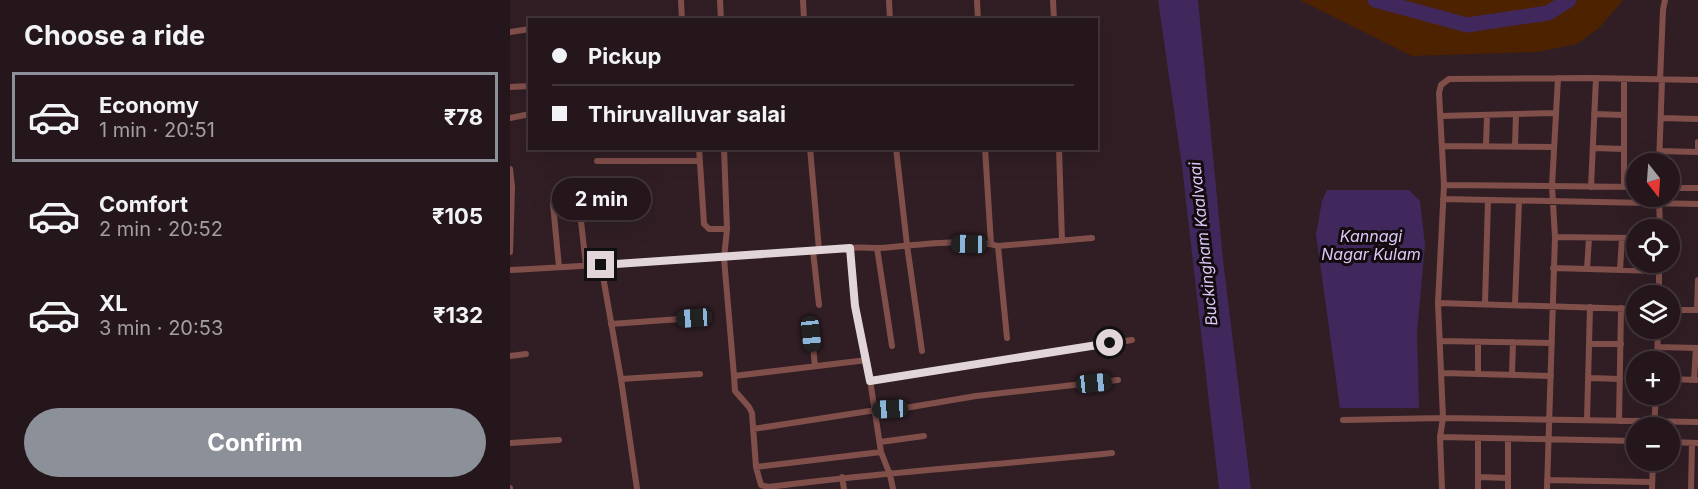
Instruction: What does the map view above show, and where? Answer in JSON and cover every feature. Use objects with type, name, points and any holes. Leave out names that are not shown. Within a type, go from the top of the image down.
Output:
[{"type":"street","points":[[681,0],[682,18]]},
{"type":"street","points":[[720,0],[721,18]]},
{"type":"street","points":[[803,0],[804,18]]},
{"type":"street","points":[[889,0],[890,18]]},
{"type":"street","points":[[977,0],[978,18]]},
{"type":"street","points":[[1053,0],[1054,18]]},
{"type":"street","points":[[1665,0],[1660,151],[1698,152],[1698,142]]},
{"type":"street","points":[[510,32],[528,29]]},
{"type":"street","points":[[1547,489],[1555,237],[1552,186],[1558,78]]},
{"type":"street","points":[[1591,187],[1596,78]]},
{"type":"street","points":[[1442,489],[1440,437],[1443,418],[1438,303],[1444,185],[1439,93],[1441,85],[1449,79],[1698,80]]},
{"type":"street","points":[[1444,185],[1624,187],[1624,79]]},
{"type":"street","points":[[510,87],[528,86]]},
{"type":"street","points":[[1441,116],[1556,113]]},
{"type":"street","points":[[510,118],[528,114]]},
{"type":"street","points":[[1515,146],[1516,114]]},
{"type":"street","points":[[1594,114],[1624,115]]},
{"type":"street","points":[[1486,146],[1487,115]]},
{"type":"street","points":[[1661,118],[1698,119]]},
{"type":"street","points":[[1442,146],[1554,147]]},
{"type":"street","points":[[1593,148],[1624,149]]},
{"type":"street","points":[[699,150],[704,224],[709,229],[727,229]]},
{"type":"street","points":[[724,150],[727,229],[724,258],[735,391],[752,413],[756,467],[759,482],[763,487],[842,477],[890,475],[1112,453]]},
{"type":"street","points":[[810,150],[819,305]]},
{"type":"street","points":[[896,150],[922,351]]},
{"type":"street","points":[[985,150],[991,244]]},
{"type":"street","points":[[1059,150],[1062,241]]},
{"type":"street","points":[[597,161],[700,161]]},
{"type":"street","points":[[510,169],[512,187],[510,252]]},
{"type":"street","points":[[1680,188],[1698,188]]},
{"type":"street","points":[[1443,199],[1553,202],[1626,201]]},
{"type":"street","points":[[1485,304],[1488,200]]},
{"type":"street","points":[[1515,305],[1519,201]]},
{"type":"street","points":[[1680,202],[1698,204]]},
{"type":"street","points":[[553,204],[559,267]]},
{"type":"street","points":[[580,212],[586,266]]},
{"type":"street","points":[[1555,237],[1626,238]]},
{"type":"street","points":[[510,270],[724,258],[850,248],[947,243],[998,246],[1092,238]]},
{"type":"street","points":[[1587,269],[1589,238]]},
{"type":"street","points":[[1620,270],[1622,238]]},
{"type":"street","points":[[998,246],[1007,338]]},
{"type":"street","points":[[850,248],[855,306],[876,410],[881,452],[893,489]]},
{"type":"street","points":[[877,248],[892,346]]},
{"type":"street","points":[[601,265],[637,489]]},
{"type":"street","points":[[1553,268],[1626,270]]},
{"type":"street","points":[[1680,310],[1697,310],[1698,280]]},
{"type":"street","points":[[1438,303],[1626,308]]},
{"type":"street","points":[[1587,420],[1590,307]]},
{"type":"street","points":[[1619,421],[1621,308]]},
{"type":"street","points":[[611,324],[694,318]]},
{"type":"street","points":[[810,319],[815,366]]},
{"type":"street","points":[[1658,339],[1658,351]]},
{"type":"street","points":[[870,381],[1132,340]]},
{"type":"street","points":[[1440,341],[1552,343]]},
{"type":"street","points":[[1478,342],[1478,374]]},
{"type":"street","points":[[1512,375],[1513,342]]},
{"type":"street","points":[[1589,344],[1621,344]]},
{"type":"street","points":[[1658,347],[1697,348],[1696,380],[1680,379]]},
{"type":"street","points":[[510,356],[526,354]]},
{"type":"street","points":[[734,376],[867,360]]},
{"type":"street","points":[[1442,373],[1551,376]]},
{"type":"street","points":[[621,379],[700,374]]},
{"type":"street","points":[[1589,378],[1620,379]]},
{"type":"street","points":[[753,429],[976,396],[1118,380]]},
{"type":"street","points":[[1343,420],[1443,418],[1626,422]]},
{"type":"street","points":[[1680,423],[1698,422]]},
{"type":"street","points":[[880,442],[924,436]]},
{"type":"street","points":[[1440,437],[1626,441]]},
{"type":"street","points":[[1478,438],[1478,489]]},
{"type":"street","points":[[1508,439],[1509,489]]},
{"type":"street","points":[[510,443],[559,440]]},
{"type":"street","points":[[1680,442],[1695,443],[1695,482],[1691,489]]},
{"type":"street","points":[[756,467],[881,452]]},
{"type":"street","points":[[842,477],[844,489]]},
{"type":"street","points":[[1479,477],[1508,478]]},
{"type":"street","points":[[1547,480],[1616,481],[1652,485]]},
{"type":"street","points":[[1587,480],[1587,489]]},
{"type":"street","points":[[1616,481],[1616,489]]},
{"type":"shaded area","points":[[1300,0],[1623,0],[1600,27],[1577,44],[1537,52],[1412,56]]},
{"type":"water","name":"Buckingham Kaalvaai","points":[[1158,0],[1198,0],[1223,260],[1251,489],[1219,489],[1182,166]]},
{"type":"water","name":"Kannagi Nagar Kulam","points":[[1327,190],[1409,190],[1420,201],[1425,245],[1417,332],[1419,408],[1340,408],[1316,234],[1322,201]]},
{"type":"waterway","points":[[1375,0],[1467,25],[1548,13],[1569,0]]},
{"type":"route","points":[[601,265],[850,248],[855,306],[870,381],[1110,343]]}]
